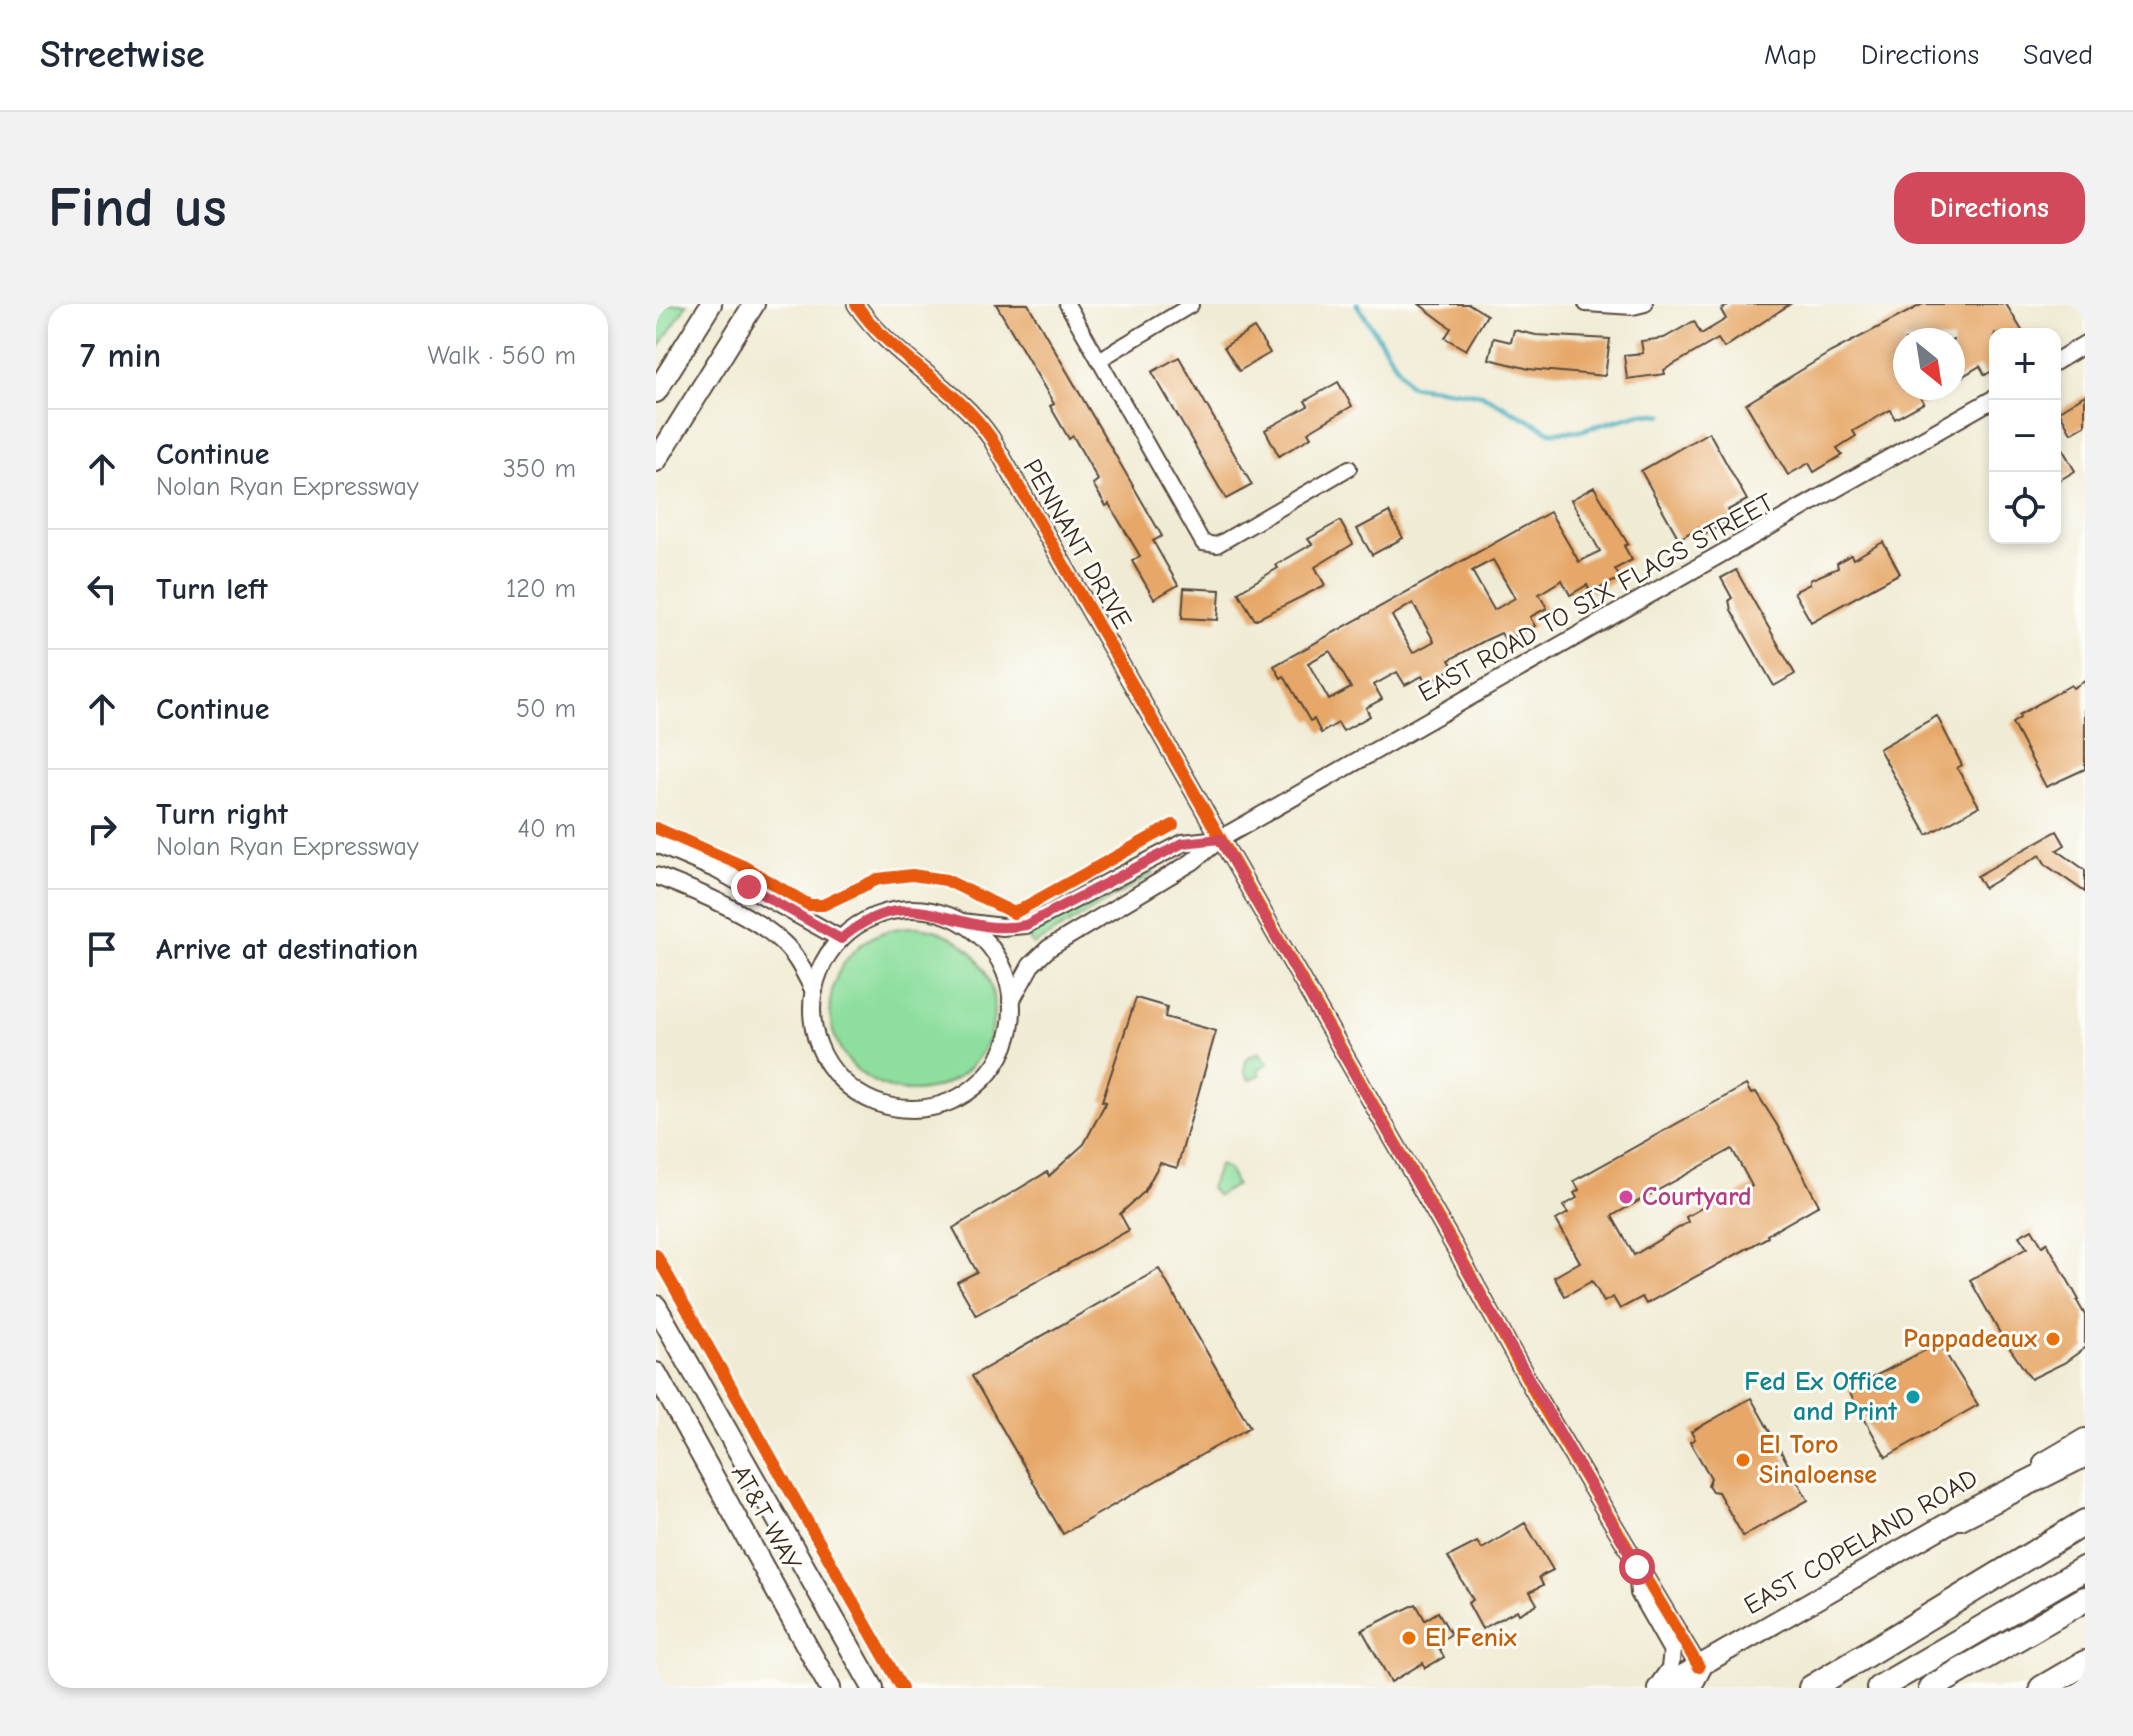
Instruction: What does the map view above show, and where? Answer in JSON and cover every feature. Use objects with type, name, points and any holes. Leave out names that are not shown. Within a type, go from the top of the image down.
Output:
[{"type":"highway","points":[[1960,1517],[2085,1454]]},
{"type":"highway","points":[[1811,1688],[2085,1522]]},
{"type":"highway","points":[[1879,1688],[2085,1568]]},
{"type":"highway","points":[[1931,1688],[2085,1599]]},
{"type":"highway","points":[[2042,1688],[2085,1663]]},
{"type":"main road","points":[[656,392],[711,304]]},
{"type":"main road","points":[[656,461],[754,304]]},
{"type":"main road","name":"AT&T WAY","points":[[656,1306],[873,1688]]},
{"type":"main road","name":"AT&T WAY","points":[[656,1373],[830,1688]]},
{"type":"main road","name":"EAST COPELAND ROAD","points":[[1659,1688],[1693,1677],[2085,1439]]},
{"type":"street","name":"PENNANT DRIVE","points":[[856,304],[897,350],[959,399],[991,438],[1637,1567]]},
{"type":"street","points":[[1067,304],[1203,543],[1217,545],[1349,468]]},
{"type":"street","points":[[1586,304],[1633,307],[1645,304]]},
{"type":"street","points":[[1099,360],[1191,305]]},
{"type":"street","points":[[2061,358],[2085,344]]},
{"type":"street","name":"EAST ROAD TO SIX FLAGS STREET","points":[[1011,1001],[1031,965],[1049,948],[1192,862],[1220,839],[1991,400]]},
{"type":"street","name":"EAST ROAD TO SIX FLAGS STREET","points":[[960,921],[1002,927],[1026,925],[1183,843],[1220,839]]},
{"type":"street","points":[[656,844],[717,870],[841,939]]},
{"type":"street","points":[[656,876],[705,897],[776,937],[795,958],[814,991]]},
{"type":"street","points":[[897,910],[929,910],[960,921],[995,954],[1009,984],[1011,1001],[1005,1043],[982,1079],[946,1102],[904,1108],[872,1101],[834,1071],[815,1032],[814,991],[823,963],[841,939],[866,920],[897,910]]},
{"type":"street","points":[[1637,1567],[1693,1677]]},
{"type":"street","points":[[1637,1567],[1639,1593],[1672,1651],[1670,1668],[1659,1688]]},
{"type":"green space","points":[[656,304],[687,304],[656,352]]},
{"type":"green space","points":[[1152,870],[1154,873],[1145,879],[1033,945],[1027,935]]},
{"type":"green space","points":[[912,927],[943,933],[970,951],[988,978],[994,1009],[988,1040],[970,1067],[943,1085],[912,1091],[881,1085],[854,1067],[836,1040],[830,1009],[836,978],[854,951],[881,933]]},
{"type":"green space","points":[[1259,1052],[1268,1063],[1258,1070],[1260,1075],[1249,1080],[1244,1070],[1247,1058]]},
{"type":"green space","points":[[1219,1165],[1228,1169],[1236,1185],[1217,1196],[1210,1188]]},
{"type":"building","points":[[996,304],[1028,304],[1162,536],[1153,541],[1178,585],[1154,599],[1132,561],[1140,556],[1109,504],[1106,506],[1093,484],[1098,480],[1073,436],[1069,439],[1050,406],[1054,404]]},
{"type":"building","points":[[1419,304],[1469,304],[1487,315],[1466,350],[1445,338],[1451,328]]},
{"type":"building","points":[[1730,304],[1790,304],[1724,348],[1718,339],[1664,370],[1665,374],[1627,379],[1624,355],[1643,353],[1641,341],[1664,338],[1694,321],[1701,334],[1726,319],[1721,310]]},
{"type":"building","points":[[1923,304],[2006,304],[2020,328],[1989,328],[1989,373],[1985,375],[1980,366],[1965,375],[1965,328],[1893,328],[1893,400],[1922,400],[1924,403],[1895,419],[1890,410],[1853,431],[1856,436],[1837,448],[1842,455],[1814,472],[1809,463],[1788,475],[1746,404],[1831,352]]},
{"type":"building","points":[[1254,328],[1270,353],[1239,371],[1224,347]]},
{"type":"building","points":[[1514,330],[1536,335],[1610,339],[1605,376],[1529,369],[1489,359],[1494,338],[1511,342]]},
{"type":"building","points":[[1179,357],[1252,485],[1226,499],[1152,372]]},
{"type":"building","points":[[1338,382],[1352,406],[1308,432],[1311,437],[1279,456],[1265,430],[1308,406],[1305,401]]},
{"type":"building","points":[[2085,395],[2085,425],[2071,433],[2061,410]]},
{"type":"building","points":[[1709,432],[1747,500],[1728,510],[1733,519],[1704,535],[1699,527],[1679,539],[1641,471]]},
{"type":"building","points":[[2061,446],[2075,471],[2061,479]]},
{"type":"building","points":[[1594,487],[1628,544],[1624,546],[1632,560],[1615,569],[1620,578],[1591,593],[1587,585],[1570,595],[1562,580],[1539,594],[1547,608],[1530,617],[1535,626],[1506,641],[1501,633],[1484,641],[1449,660],[1454,668],[1426,684],[1422,676],[1405,685],[1397,672],[1374,685],[1382,699],[1366,708],[1370,716],[1343,731],[1338,723],[1321,733],[1314,719],[1310,721],[1284,676],[1281,678],[1274,666],[1550,512],[1579,562],[1600,551],[1571,500]],"holes":[[[1493,560],[1515,598],[1494,610],[1472,571]],[[1413,603],[1434,641],[1413,653],[1392,616]],[[1330,651],[1351,688],[1329,700],[1308,663]]]},
{"type":"building","points":[[1389,512],[1403,538],[1372,555],[1357,529]]},
{"type":"building","points":[[1340,521],[1353,544],[1315,567],[1325,585],[1255,620],[1238,592],[1312,544],[1308,539]]},
{"type":"building","points":[[1883,542],[1900,573],[1811,622],[1794,592],[1810,584],[1810,580],[1838,568],[1837,563],[1851,555],[1853,559]]},
{"type":"building","points":[[1736,570],[1795,674],[1774,686],[1731,610],[1729,600],[1732,598],[1721,578]]},
{"type":"building","points":[[1184,588],[1220,590],[1218,620],[1182,618]]},
{"type":"building","points":[[2085,681],[2085,769],[2046,787],[2012,723],[2020,718],[2019,715],[2071,685],[2073,688]]},
{"type":"building","points":[[1937,716],[1962,765],[1957,768],[1979,806],[1927,835],[1879,749]]},
{"type":"building","points":[[2057,831],[2065,845],[2057,850],[2085,870],[2085,892],[2046,865],[2040,855],[1984,888],[1977,876]]},
{"type":"building","points":[[1136,998],[1167,1007],[1165,1017],[1216,1031],[1177,1168],[1160,1163],[1144,1192],[1120,1214],[1129,1230],[976,1315],[957,1282],[977,1272],[953,1228],[1047,1172],[1049,1176],[1084,1144],[1106,1102],[1102,1101]]},
{"type":"building","name":"Courtyard","points":[[1746,1085],[1751,1094],[1756,1092],[1777,1125],[1819,1205],[1768,1237],[1646,1304],[1642,1297],[1620,1309],[1613,1297],[1604,1302],[1592,1281],[1565,1296],[1554,1277],[1580,1262],[1556,1220],[1568,1213],[1563,1206],[1577,1198],[1574,1193],[1579,1190],[1574,1181]],"holes":[[[1732,1149],[1752,1186],[1724,1202],[1721,1197],[1686,1217],[1688,1222],[1634,1255],[1612,1216]]]},
{"type":"building","points":[[2032,1229],[2042,1246],[2047,1243],[2079,1300],[2085,1315],[2085,1348],[2064,1363],[2031,1379],[2002,1337],[1970,1280],[2027,1248],[2019,1236]]},
{"type":"building","points":[[1159,1269],[1250,1427],[1063,1534],[972,1376]]},
{"type":"building","name":"Fed Ex Office and Print","points":[[1939,1343],[1978,1405],[1886,1457],[1848,1390]]},
{"type":"building","name":"El Toro Sinaloense","points":[[1751,1398],[1808,1500],[1743,1536],[1718,1492],[1712,1491],[1708,1485],[1711,1478],[1690,1442],[1695,1439],[1691,1432]]},
{"type":"building","points":[[1525,1523],[1553,1570],[1539,1577],[1543,1585],[1530,1592],[1537,1604],[1519,1614],[1517,1610],[1482,1629],[1468,1603],[1473,1600],[1448,1557],[1477,1542],[1482,1549]]},
{"type":"building","points":[[1416,1604],[1425,1620],[1438,1612],[1451,1634],[1437,1644],[1444,1657],[1425,1668],[1423,1663],[1391,1682],[1362,1630]]},
{"type":"waterway","points":[[1357,304],[1409,385],[1481,394],[1551,432],[1578,431],[1643,413],[1663,415]]},
{"type":"cycle path","points":[[856,304],[887,340],[959,402],[991,438],[1457,1251],[1540,1402],[1699,1667]]},
{"type":"cycle path","points":[[656,828],[743,866],[809,905],[823,905],[878,879],[912,875],[946,880],[1014,913],[1173,825]]},
{"type":"cycle path","points":[[656,1255],[902,1688]]},
{"type":"place","name":"Courtyard","points":[[1626,1197]]},
{"type":"place","name":"Pappadeaux","points":[[2053,1339]]},
{"type":"place","name":"Fed Ex Office and Print","points":[[1913,1397]]},
{"type":"place","name":"El Toro Sinaloense","points":[[1743,1460]]},
{"type":"place","name":"El Fenix","points":[[1409,1638]]},
{"type":"route","points":[[749,887],[841,939],[866,920],[897,910],[929,910],[960,921],[1014,927],[1026,925],[1183,843],[1220,839],[1637,1567]]}]
